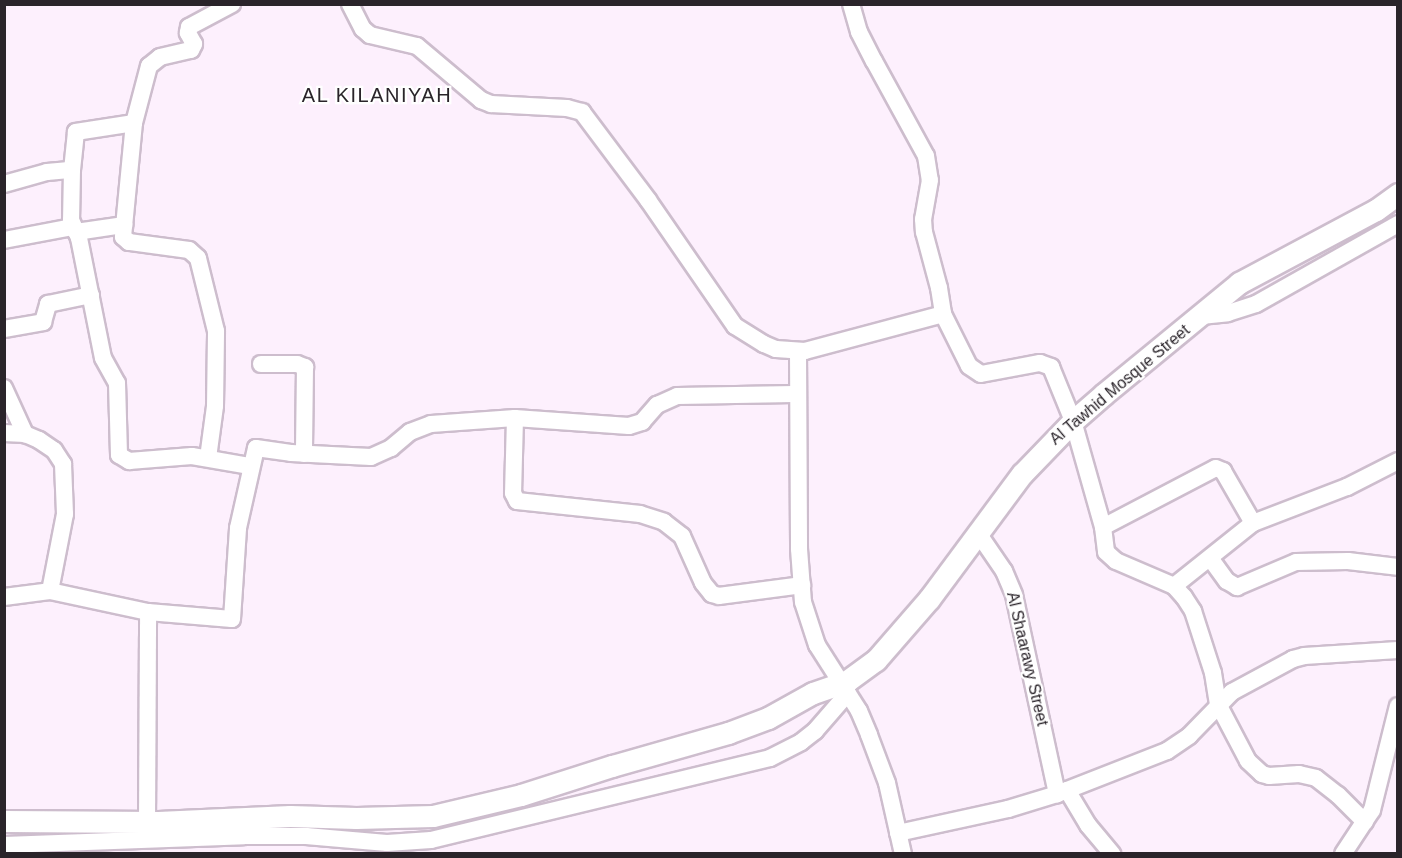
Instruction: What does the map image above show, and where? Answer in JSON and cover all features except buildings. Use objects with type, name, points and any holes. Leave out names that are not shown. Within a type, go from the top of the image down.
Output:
[{"type":"main road","name":"Al Tawhid Mosque Street","points":[[4,821],[147,822],[290,816],[419,818],[446,814],[521,795],[728,733],[768,718],[813,693],[845,688],[903,630],[1022,474],[1073,421],[1253,274],[1376,210],[1398,194]]},
{"type":"street","points":[[208,458],[215,406],[216,331],[202,285],[198,258],[189,250],[126,242],[123,239],[134,123],[139,98],[152,62],[160,57],[191,50],[194,44],[188,33],[189,27],[232,4]]},
{"type":"street","points":[[350,4],[363,29],[370,35],[417,46],[481,100],[491,104],[567,108],[582,112],[648,200],[735,326],[764,344],[798,351],[828,346],[943,314]]},
{"type":"street","points":[[851,4],[859,32],[926,156],[930,180],[922,226],[939,288],[943,314],[969,366],[979,374],[1040,363],[1051,367],[1073,421],[1103,527],[1106,552],[1174,586],[1193,611],[1213,673],[1218,704],[1248,761],[1269,776],[1299,774],[1317,778],[1365,822]]},
{"type":"street","points":[[134,123],[76,132],[72,170],[74,230],[91,295],[103,358],[117,383],[119,455],[129,461],[175,455],[208,458],[250,466]]},
{"type":"street","points":[[4,184],[47,172],[72,170]]},
{"type":"street","points":[[1201,316],[1228,313],[1256,304],[1398,224]]},
{"type":"street","points":[[4,240],[124,225]]},
{"type":"street","points":[[4,329],[43,322],[48,304],[91,295]]},
{"type":"street","points":[[798,351],[799,549],[802,585],[811,633],[859,711],[879,758],[903,854]]},
{"type":"street","points":[[261,364],[297,364],[305,367],[304,454]]},
{"type":"street","points":[[4,388],[25,434]]},
{"type":"street","points":[[4,597],[50,591],[148,612],[231,620],[233,618],[238,528],[255,448],[304,454],[371,457],[391,448],[410,432],[431,424],[515,418],[629,426],[642,422],[657,405],[677,396],[797,394]]},
{"type":"street","points":[[515,418],[513,493],[517,501],[640,514],[675,527],[682,536],[706,587],[719,596],[802,585]]},
{"type":"street","points":[[4,433],[25,434],[54,450],[60,458],[65,473],[65,514],[50,591]]},
{"type":"street","points":[[1174,586],[1253,523],[1347,487],[1398,461]]},
{"type":"street","points":[[1103,527],[1216,468],[1223,471],[1253,523]]},
{"type":"street","name":"Al Shaarawy Street","points":[[978,533],[999,564],[1014,595],[1062,792],[1112,854]]},
{"type":"street","points":[[1210,558],[1227,581],[1237,587],[1296,562],[1348,561],[1398,567]]},
{"type":"street","points":[[147,822],[148,612]]},
{"type":"street","points":[[898,833],[1008,809],[1062,792],[1167,752],[1189,736],[1218,704],[1268,671],[1304,656],[1398,650]]},
{"type":"street","points":[[4,845],[244,836],[315,837],[387,843],[431,840],[770,758],[801,742],[815,730],[845,688]]},
{"type":"street","points":[[1343,854],[1355,832],[1372,810],[1398,706]]},
{"type":"district","name":"AL KILANIYAH","points":[[377,95]]}]
